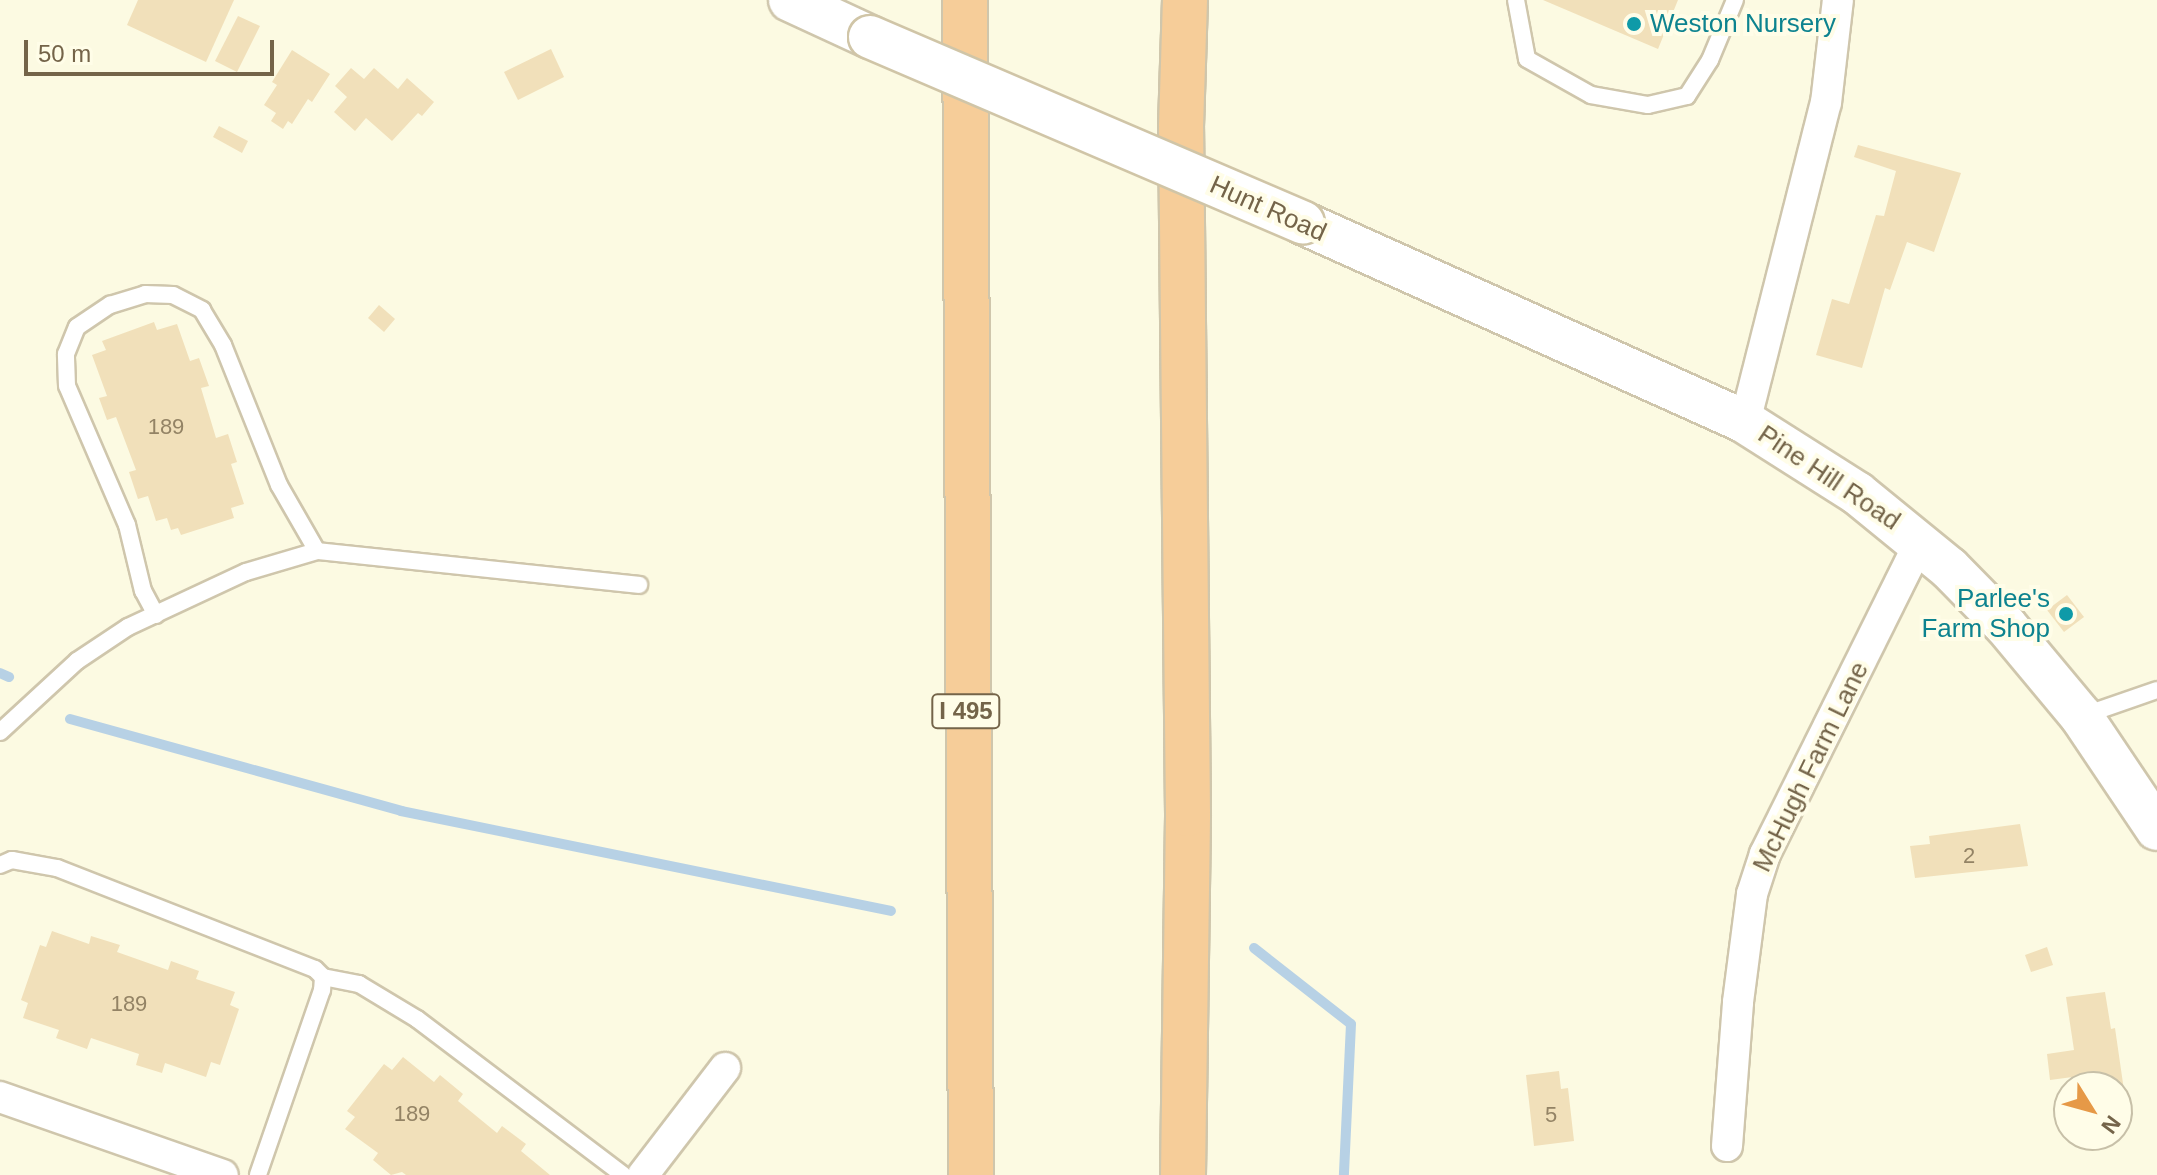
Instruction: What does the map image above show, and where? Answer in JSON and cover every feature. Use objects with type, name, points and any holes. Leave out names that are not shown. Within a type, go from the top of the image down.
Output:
[{"type":"highway","name":"I 495","points":[[965,0],[971,1175]]},
{"type":"highway","points":[[1183,1175],[1188,814],[1181,127],[1185,0]]},
{"type":"street","name":"Hunt Road","points":[[790,0],[1303,223],[1745,422]]},
{"type":"street","name":"Pine Hill Road","points":[[1838,0],[1826,103],[1745,422],[1857,493],[1920,542],[2006,626],[2081,716],[2157,829]]},
{"type":"street","name":"McHugh Farm Lane","points":[[1727,1146],[1738,1002],[1752,894],[1765,854],[1920,542]]},
{"type":"street","points":[[643,1175],[725,1068]]},
{"type":"street","points":[[0,1097],[223,1175]]},
{"type":"lane","points":[[1516,0],[1527,59],[1591,95],[1648,105],[1687,96],[1710,60],[1735,0]]},
{"type":"lane","points":[[156,615],[143,591],[127,525],[67,386],[66,354],[77,327],[110,305],[145,294],[173,295],[202,310],[223,345],[279,485],[317,551]]},
{"type":"lane","points":[[0,732],[77,661],[128,627],[246,572],[317,551],[639,585]]},
{"type":"lane","points":[[2081,716],[2157,690]]},
{"type":"lane","points":[[0,865],[12,860],[57,868],[315,969],[323,977],[359,984],[417,1019],[623,1175]]},
{"type":"lane","points":[[258,1175],[322,990],[323,977]]},
{"type":"building","points":[[138,0],[234,0],[206,62],[127,25]]},
{"type":"building","name":"Weston Nursery","points":[[1543,0],[1678,0],[1658,49]]},
{"type":"building","points":[[238,16],[260,26],[237,72],[215,61]]},
{"type":"building","points":[[551,49],[564,77],[518,100],[504,72]]},
{"type":"building","points":[[292,50],[330,74],[312,102],[308,99],[292,124],[288,121],[283,129],[271,121],[276,113],[264,105],[277,85],[272,82]]},
{"type":"building","points":[[351,68],[364,79],[374,68],[398,89],[407,78],[434,102],[422,116],[418,113],[392,141],[366,118],[355,131],[334,112],[347,97],[335,86]]},
{"type":"building","points":[[219,126],[248,141],[242,153],[213,137]]},
{"type":"building","points":[[1858,145],[1961,173],[1934,252],[1907,242],[1890,290],[1885,288],[1862,368],[1816,355],[1832,299],[1849,304],[1876,215],[1884,216],[1896,171],[1854,157]]},
{"type":"building","points":[[379,305],[395,319],[384,332],[368,318]]},
{"type":"building","points":[[154,322],[157,330],[177,324],[190,361],[199,358],[209,386],[201,388],[216,438],[228,434],[237,462],[231,464],[244,504],[231,508],[234,518],[181,535],[178,528],[171,530],[167,518],[156,521],[148,496],[138,499],[129,472],[136,470],[116,417],[107,420],[99,398],[107,396],[92,355],[106,350],[102,341]]},
{"type":"building","name":"Parlee's Farm Shop","points":[[2067,595],[2084,617],[2064,632],[2047,610]]},
{"type":"building","points":[[2020,824],[2028,866],[1915,878],[1910,846],[1930,844],[1929,836]]},
{"type":"building","points":[[52,931],[89,944],[91,936],[120,945],[117,952],[168,970],[171,961],[199,971],[196,979],[235,992],[230,1005],[239,1009],[220,1065],[211,1062],[206,1077],[165,1063],[162,1073],[136,1065],[139,1054],[91,1038],[87,1049],[56,1038],[59,1030],[23,1018],[28,1003],[21,1000],[40,945],[46,947]]},
{"type":"building","points":[[2047,947],[2053,965],[2031,972],[2025,955]]},
{"type":"building","points":[[2105,992],[2111,1029],[2115,1028],[2121,1071],[2053,1071],[2053,1080],[2050,1080],[2047,1054],[2074,1050],[2066,997]]},
{"type":"building","points":[[403,1057],[434,1082],[440,1075],[463,1094],[458,1101],[497,1133],[502,1126],[526,1144],[521,1151],[550,1175],[406,1175],[402,1172],[391,1175],[373,1160],[378,1153],[345,1129],[355,1117],[347,1111],[384,1064],[392,1070]]},
{"type":"building","points":[[1559,1071],[1561,1089],[1568,1088],[1574,1141],[1534,1146],[1526,1075]]},
{"type":"waterway","points":[[0,673],[9,677]]},
{"type":"waterway","points":[[70,719],[401,811],[891,911]]},
{"type":"waterway","points":[[1254,948],[1351,1024],[1344,1175]]},
{"type":"place","name":"Weston Nursery","points":[[1634,24]]},
{"type":"place","name":"Parlee's Farm Shop","points":[[2066,614]]}]
